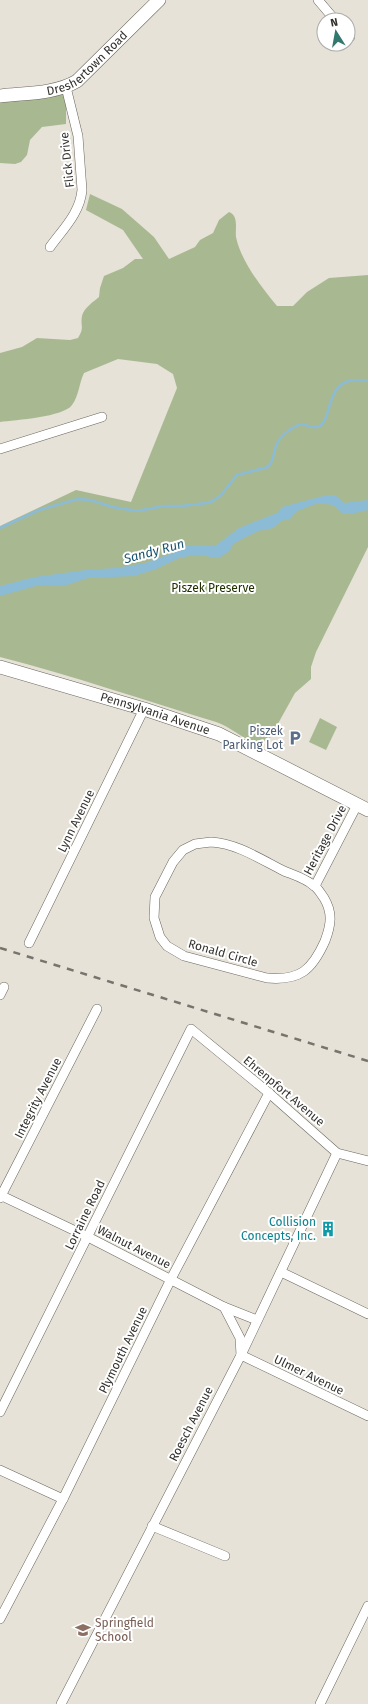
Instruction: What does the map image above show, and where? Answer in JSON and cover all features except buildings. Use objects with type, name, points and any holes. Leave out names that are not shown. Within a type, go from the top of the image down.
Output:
[{"type":"main road","name":"Dreshertown Road","points":[[0,96],[66,87],[86,72],[159,0]]},
{"type":"main road","name":"Pennsylvania Avenue","points":[[0,667],[193,724],[241,744],[363,808]]},
{"type":"street","points":[[318,0],[328,12]]},
{"type":"street","name":"Flick Drive","points":[[50,246],[75,214],[81,198],[82,190],[78,136],[66,87]]},
{"type":"street","points":[[0,449],[102,417]]},
{"type":"street","name":"Lynn Avenue","points":[[29,943],[144,709]]},
{"type":"street","name":"Heritage Drive","points":[[315,886],[363,808]]},
{"type":"street","name":"Ronald Circle","points":[[211,842],[230,845],[315,886],[327,904],[332,920],[317,959],[306,970],[293,977],[277,979],[267,978],[184,956],[168,946],[160,937],[155,925],[155,897],[179,854],[183,850],[195,844],[211,842]]},
{"type":"street","name":"Integrity Avenue","points":[[0,1196],[97,1009]]},
{"type":"street","name":"Ehrenpfort Avenue","points":[[191,1029],[269,1093],[338,1153],[368,1161]]},
{"type":"street","name":"Lorraine Road","points":[[0,1412],[191,1029]]},
{"type":"street","name":"Plymouth Avenue","points":[[0,1619],[63,1499],[171,1279],[269,1093]]},
{"type":"street","name":"Roesch Avenue","points":[[62,1704],[241,1355],[338,1153]]},
{"type":"street","name":"Walnut Avenue","points":[[0,1196],[88,1237],[224,1306],[257,1320]]},
{"type":"street","points":[[281,1272],[368,1314]]},
{"type":"street","points":[[224,1306],[240,1338],[241,1355]]},
{"type":"street","name":"Ulmer Avenue","points":[[241,1355],[368,1416]]},
{"type":"street","points":[[0,1470],[63,1499]]},
{"type":"street","points":[[152,1526],[225,1556]]},
{"type":"street","points":[[320,1704],[368,1606]]},
{"type":"green space","points":[[62,92],[66,98],[66,124],[42,127],[30,140],[27,155],[21,162],[15,164],[0,163],[0,100]]},
{"type":"green space","name":"Piszek Preserve","points":[[90,194],[122,209],[154,237],[169,259],[195,247],[200,240],[213,233],[219,220],[229,212],[235,219],[236,237],[242,255],[258,282],[277,306],[293,306],[307,292],[329,278],[368,275],[368,547],[316,652],[311,667],[311,679],[295,693],[270,738],[268,737],[263,743],[251,741],[216,722],[81,680],[0,657],[0,526],[76,490],[131,502],[177,388],[173,374],[157,364],[118,359],[84,373],[76,398],[72,405],[67,409],[50,415],[0,422],[0,353],[22,347],[37,338],[70,340],[78,338],[82,329],[83,313],[89,305],[99,297],[104,276],[123,268],[135,259],[143,259],[123,230],[86,210]]},
{"type":"green space","points":[[320,718],[337,727],[326,750],[309,742]]},
{"type":"water","points":[[327,495],[335,495],[344,503],[368,500],[368,510],[350,514],[342,513],[333,505],[318,503],[297,511],[290,519],[281,521],[273,528],[258,531],[233,544],[230,550],[221,557],[215,558],[194,555],[179,558],[156,569],[134,576],[88,578],[66,585],[39,585],[0,596],[0,586],[35,577],[86,570],[116,568],[145,563],[178,551],[187,546],[215,546],[239,528],[277,513],[282,507]]},
{"type":"waterway","points":[[0,528],[39,510],[78,499],[90,500],[113,507],[137,511],[164,506],[182,506],[213,501],[221,495],[237,475],[268,467],[278,443],[290,429],[302,424],[317,427],[323,423],[336,390],[342,384],[353,380],[368,381]]},
{"type":"railway","points":[[0,948],[368,1061]]},
{"type":"place","name":"Piszek Parking Lot","points":[[295,738]]},
{"type":"place","name":"Collision Concepts, Inc.","points":[[328,1229]]},
{"type":"place","name":"Springfield School","points":[[83,1630]]},
{"type":"water label","name":"Sandy Run","points":[[154,551]]}]
